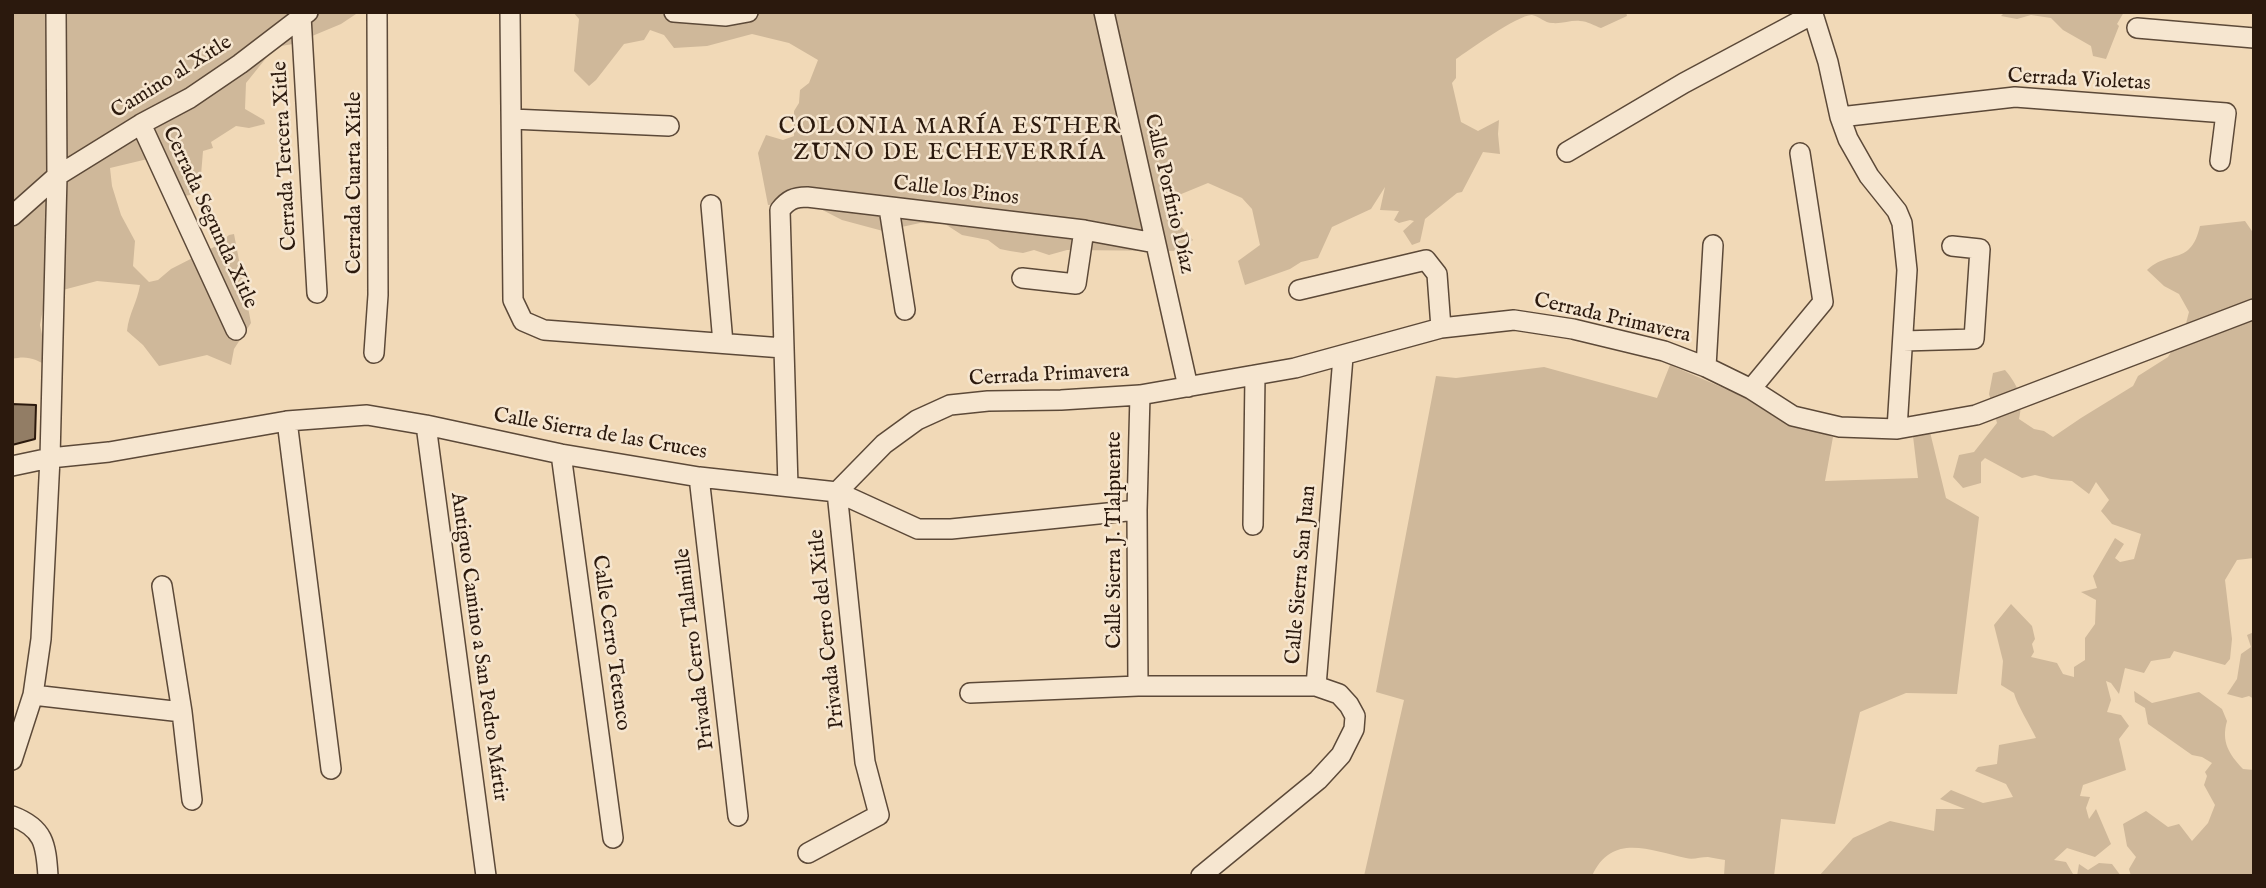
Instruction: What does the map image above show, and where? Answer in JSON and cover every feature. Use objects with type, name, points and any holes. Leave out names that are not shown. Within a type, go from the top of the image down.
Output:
[{"type":"street","points":[[12,759],[33,695],[41,639],[50,458],[57,176],[56,12]]},
{"type":"street","name":"Cerrada Cuarta Xitle","points":[[374,353],[378,295],[377,12]]},
{"type":"street","points":[[510,12],[513,300],[523,321],[544,330],[783,348]]},
{"type":"street","points":[[674,12],[726,16],[748,12]]},
{"type":"street","name":"Calle Porfirio Díaz","points":[[1104,12],[1188,387]]},
{"type":"street","name":"Camino al Xitle","points":[[12,216],[57,176],[141,124],[190,98],[240,64],[304,14]]},
{"type":"street","name":"Cerrada Tercera Xitle","points":[[304,14],[317,293]]},
{"type":"street","points":[[1567,152],[1684,83],[1813,14],[1828,62],[1840,117],[1853,151],[1897,211],[1902,223],[1907,270],[1897,429]]},
{"type":"street","points":[[2137,28],[2254,38]]},
{"type":"street","name":"Cerrada Violetas","points":[[1840,117],[2015,97],[2226,113],[2220,161]]},
{"type":"street","points":[[512,119],[669,126]]},
{"type":"street","name":"Cerrada Segunda Xitle","points":[[141,124],[236,330]]},
{"type":"street","points":[[1751,389],[1823,302],[1800,153]]},
{"type":"street","name":"Calle los Pinos","points":[[788,486],[780,210],[787,201],[797,197],[1084,230],[1155,243]]},
{"type":"street","points":[[711,205],[723,343]]},
{"type":"street","points":[[889,208],[905,310]]},
{"type":"street","points":[[1022,278],[1076,284],[1084,230]]},
{"type":"street","points":[[1706,367],[1713,245]]},
{"type":"street","points":[[1903,341],[1974,339],[1980,249],[1952,246]]},
{"type":"street","points":[[1299,289],[1426,260],[1437,274],[1441,328]]},
{"type":"street","name":"Cerrada Primavera","points":[[837,492],[884,443],[917,420],[950,405],[1140,395],[1296,368],[1441,328],[1514,320],[1573,329],[1664,351],[1706,367],[1751,389],[1793,416],[1840,428],[1897,429],[1976,415],[2254,309]]},
{"type":"street","name":"Calle Sierra San Juan","points":[[1201,876],[1318,780],[1341,755],[1354,729],[1355,716],[1339,694],[1316,686],[1343,357]]},
{"type":"street","points":[[1252,525],[1255,375]]},
{"type":"street","name":"Calle Sierra J. Tlalpuente","points":[[1138,686],[1137,510],[1140,395]]},
{"type":"street","name":"Calle Sierra de las Cruces","points":[[12,466],[287,421],[367,415],[561,454],[699,477],[837,492],[918,529],[951,529],[1137,510]]},
{"type":"street","points":[[287,421],[331,769]]},
{"type":"street","name":"Antiguo Camino a San Pedro Mártir","points":[[426,425],[486,876]]},
{"type":"street","name":"Calle Cerro Tetenco","points":[[561,454],[613,838]]},
{"type":"street","name":"Privada Cerro Tlalmille","points":[[699,477],[738,816]]},
{"type":"street","name":"Privada Cerro del Xitle","points":[[808,853],[879,815],[865,762],[837,492]]},
{"type":"street","points":[[162,586],[182,712],[192,800]]},
{"type":"street","points":[[970,693],[1138,686],[1316,686]]},
{"type":"street","points":[[33,695],[182,712]]},
{"type":"street","points":[[12,816],[26,821],[41,834],[48,876]]},
{"type":"shaded area","points":[[12,12],[359,12],[341,24],[293,44],[275,47],[246,83],[245,109],[264,120],[265,124],[249,128],[236,126],[211,142],[213,148],[203,151],[200,187],[190,195],[174,198],[156,157],[110,168],[112,186],[121,215],[135,241],[133,266],[149,282],[158,280],[171,269],[234,234],[251,323],[234,349],[231,365],[207,355],[159,366],[143,345],[127,331],[140,285],[97,281],[59,291],[44,304],[40,325],[49,367],[31,358],[12,359]]},
{"type":"shaded area","points":[[573,12],[1626,12],[1627,16],[1601,28],[1583,21],[1552,23],[1532,15],[1525,16],[1456,59],[1456,78],[1452,83],[1461,122],[1478,131],[1499,120],[1500,154],[1483,152],[1462,192],[1457,193],[1425,219],[1420,242],[1412,245],[1403,231],[1414,221],[1399,223],[1394,220],[1399,211],[1380,210],[1385,187],[1371,209],[1332,227],[1318,258],[1301,262],[1290,269],[1245,285],[1238,261],[1260,245],[1252,209],[1242,198],[1208,183],[1174,197],[1171,215],[1193,240],[1179,251],[1067,250],[1049,255],[1034,250],[1023,253],[1000,249],[988,240],[962,235],[945,224],[920,223],[883,231],[842,220],[805,201],[768,205],[758,153],[766,135],[783,140],[794,136],[794,111],[799,103],[800,90],[809,83],[818,60],[789,43],[752,34],[707,46],[674,48],[664,35],[650,30],[644,40],[624,44],[589,86],[574,71],[579,19]]},
{"type":"shaded area","points":[[2005,12],[2124,12],[2117,24],[2119,26],[2106,59],[2093,56],[2091,46],[2063,30],[2051,18],[2031,15],[2017,19],[2001,16]]},
{"type":"shaded area","points":[[2245,221],[2254,234],[2254,558],[2237,560],[2225,580],[2232,639],[2230,659],[2225,665],[2174,651],[2170,658],[2151,661],[2144,673],[2125,668],[2119,694],[2111,683],[2106,681],[2111,700],[2107,712],[2121,715],[2129,726],[2119,739],[2126,770],[2083,785],[2080,796],[2090,797],[2086,808],[2089,819],[2096,809],[2111,844],[2095,857],[2067,848],[2054,860],[2066,862],[2073,874],[2071,876],[1819,876],[1853,838],[1890,821],[1934,831],[1936,809],[1965,809],[1940,799],[1951,790],[1983,803],[2013,797],[2006,784],[1975,771],[1978,767],[1997,764],[1999,745],[2036,738],[2014,693],[2001,685],[2003,661],[1994,625],[2011,604],[2032,626],[2035,639],[2031,657],[2057,663],[2063,674],[2074,677],[2074,667],[2085,660],[2085,638],[2095,624],[2096,600],[2081,592],[2097,588],[2093,576],[2115,538],[2124,544],[2115,558],[2120,562],[2134,559],[2141,534],[2112,524],[2101,511],[2109,500],[2096,482],[2089,494],[2072,481],[2035,475],[2022,478],[1985,458],[1981,462],[1981,483],[1963,488],[1953,477],[1959,455],[1974,452],[1997,423],[1989,394],[1993,373],[2005,370],[2013,381],[2020,399],[2019,419],[2053,437],[2133,386],[2138,376],[2168,357],[2184,331],[2189,312],[2179,294],[2164,286],[2147,270],[2185,252],[2196,239],[2200,226]]},
{"type":"shaded area","points":[[1670,365],[1754,401],[1796,425],[1833,437],[1825,481],[1918,478],[1913,436],[1930,432],[1946,498],[1979,517],[1957,694],[1906,693],[1860,712],[1835,824],[1781,819],[1774,876],[1724,876],[1725,860],[1708,857],[1689,859],[1633,848],[1610,854],[1600,862],[1592,876],[1364,876],[1404,700],[1376,692],[1436,376],[1456,378],[1544,367],[1657,398]]},
{"type":"shaded area","points":[[2254,632],[2254,699],[2227,694],[2237,679],[2241,654],[2251,647],[2247,635]]},
{"type":"shaded area","points":[[2134,691],[2152,703],[2199,692],[2222,709],[2227,721],[2225,735],[2230,753],[2243,769],[2254,770],[2254,876],[2131,876],[2129,869],[2136,857],[2127,846],[2123,824],[2146,811],[2168,827],[2179,824],[2192,841],[2208,823],[2215,805],[2204,785],[2207,776],[2205,772],[2212,763],[2192,755],[2148,724],[2145,708],[2135,702]]},
{"type":"shaded area","points":[[2099,863],[2112,864],[2121,876],[2077,876],[2079,864],[2088,870]]},
{"type":"building","points":[[12,404],[36,405],[35,439],[12,445]]},
{"type":"district","name":"COLONIA MARÍA ESTHER ZUNO DE ECHEVERRÍA","points":[[950,141]]}]
